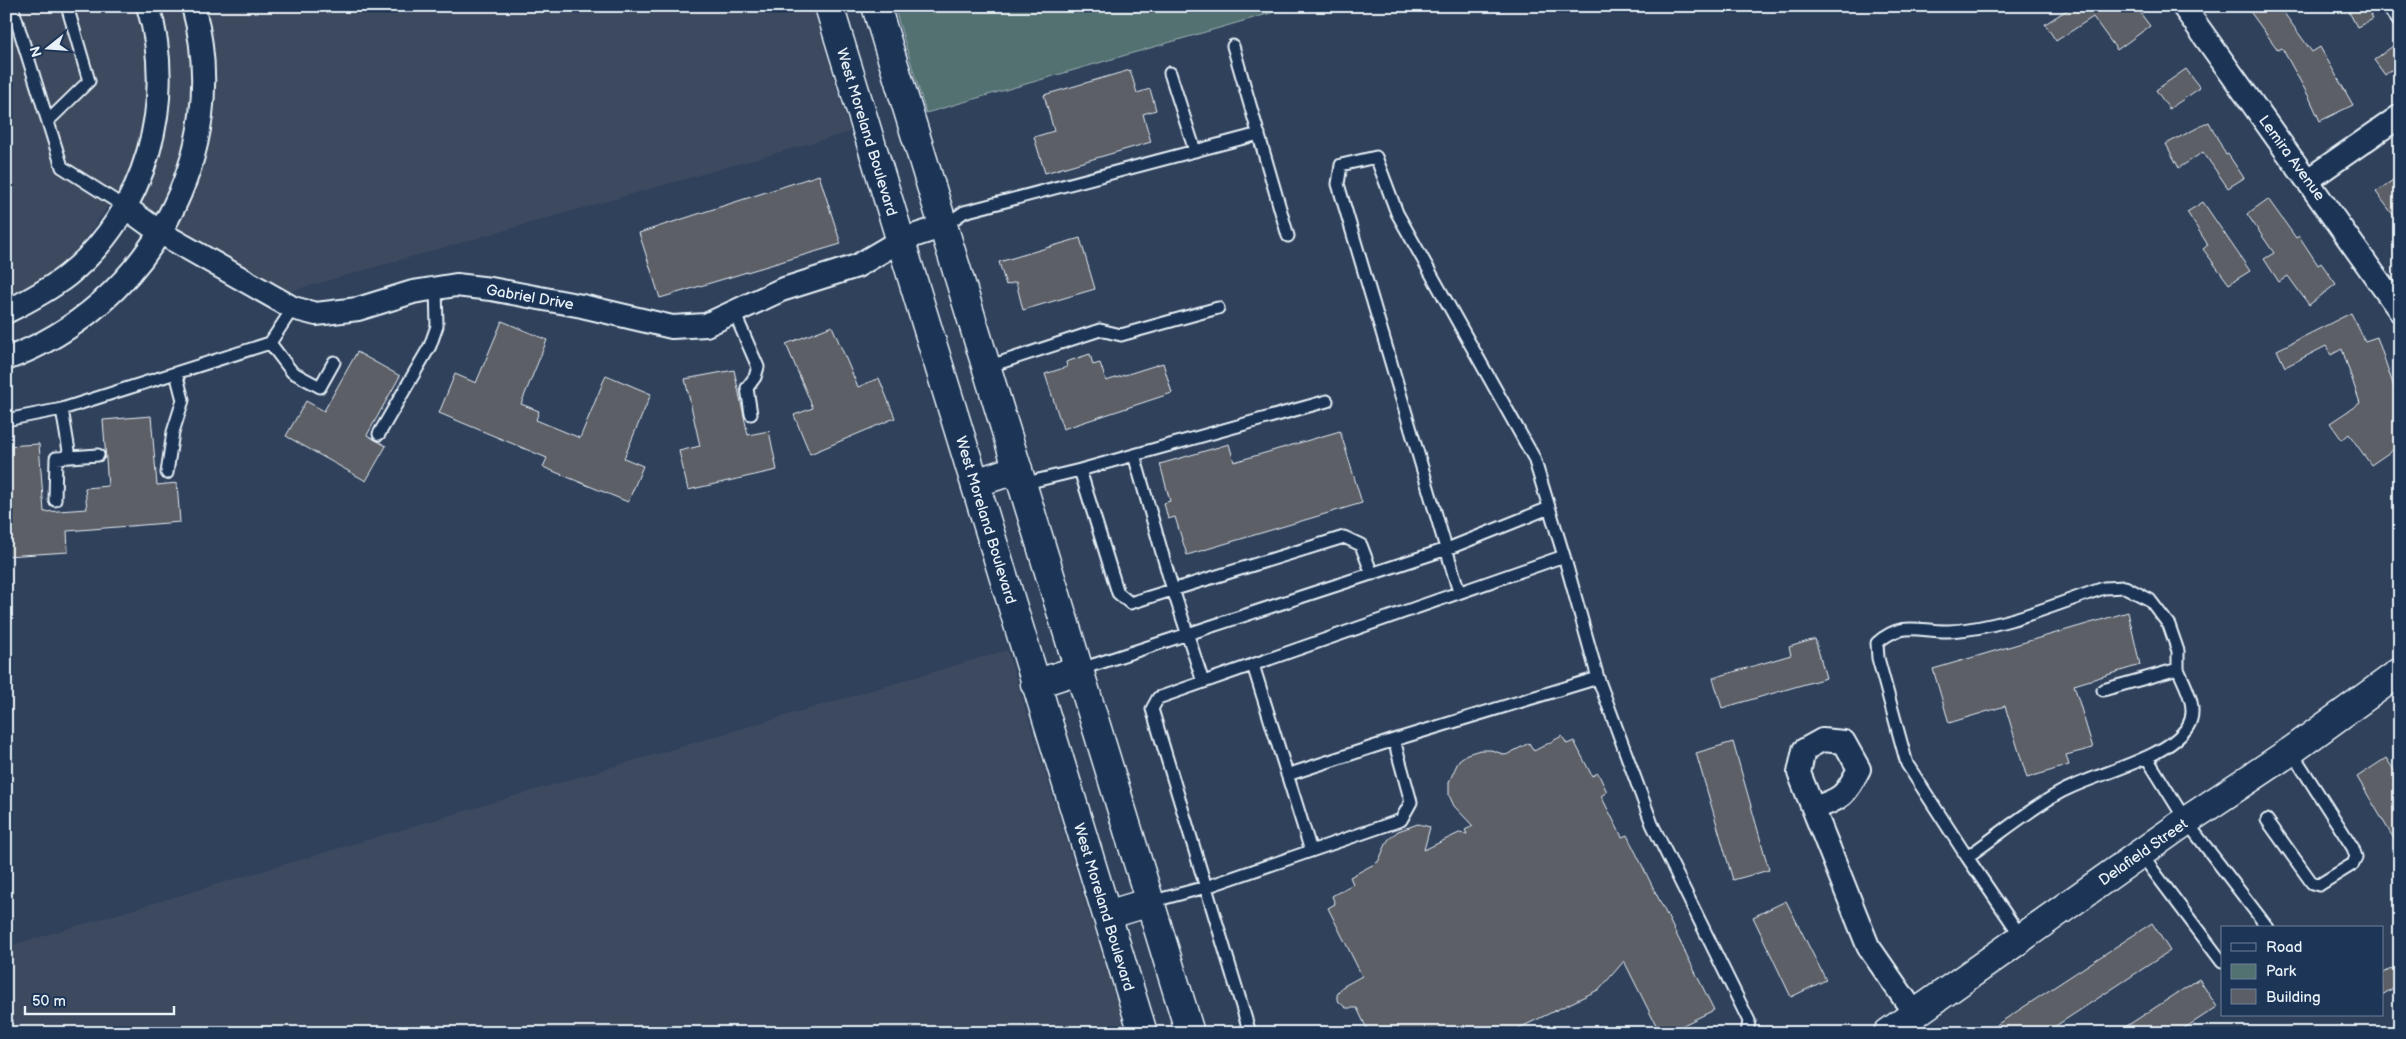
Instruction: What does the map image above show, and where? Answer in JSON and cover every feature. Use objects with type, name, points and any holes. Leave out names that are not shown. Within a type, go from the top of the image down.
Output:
[{"type":"street","points":[[6,312],[40,295],[68,275],[92,252],[125,207],[145,162],[155,125],[158,92],[158,58],[148,6]]},
{"type":"street","points":[[6,359],[58,336],[85,317],[116,291],[144,258],[161,233],[181,193],[193,158],[200,119],[202,80],[200,41],[193,6]]},
{"type":"street","name":"West Moreland Boulevard","points":[[829,6],[1143,1033]]},
{"type":"street","points":[[876,6],[1190,1033]]},
{"type":"street","name":"Lemira Avenue","points":[[2183,6],[2400,311]]},
{"type":"street","points":[[2308,180],[2400,116]]},
{"type":"street","name":"Gabriel Drive","points":[[125,207],[161,233],[293,308],[316,314],[358,309],[412,292],[456,285],[491,289],[582,306],[672,327],[706,325],[781,290],[857,266],[900,240],[944,226]]},
{"type":"street","points":[[975,483],[1020,476]]},
{"type":"street","points":[[1035,684],[1078,670]]},
{"type":"street","name":"Delafield Street","points":[[1888,1033],[2140,853],[2290,751],[2400,672]]},
{"type":"street","points":[[1813,808],[1868,946],[1915,1014]]},
{"type":"street","points":[[1106,914],[1150,902]]},
{"type":"lane","points":[[12,6],[62,167],[125,207]]},
{"type":"lane","points":[[48,121],[89,82],[68,6]]},
{"type":"lane","points":[[2387,6],[2400,24]]},
{"type":"lane","points":[[1233,46],[1288,236]]},
{"type":"lane","points":[[1170,73],[1195,151]]},
{"type":"lane","points":[[944,226],[964,212],[1259,134]]},
{"type":"lane","points":[[1459,592],[1338,184],[1341,165],[1376,156],[1398,213],[1534,458],[1598,678],[1652,824],[1749,1021],[1747,1033]]},
{"type":"lane","points":[[380,434],[430,346],[437,326],[436,288]]},
{"type":"lane","points":[[6,420],[62,409],[270,343],[293,308]]},
{"type":"lane","points":[[987,367],[1100,330],[1121,335],[1128,334],[1218,308]]},
{"type":"lane","points":[[734,312],[758,367],[755,377],[747,388],[751,414]]},
{"type":"lane","points":[[270,343],[292,372],[320,387],[334,362]]},
{"type":"lane","points":[[167,473],[173,432],[183,400],[176,373]]},
{"type":"lane","points":[[1020,476],[1080,470],[1327,401]]},
{"type":"lane","points":[[62,409],[70,458]]},
{"type":"lane","points":[[55,500],[56,458],[98,455]]},
{"type":"lane","points":[[1134,455],[1173,589],[1203,682]]},
{"type":"lane","points":[[1080,470],[1118,593],[1130,603],[1344,537],[1362,545],[1372,574]]},
{"type":"lane","points":[[1078,670],[1446,549],[1550,508]]},
{"type":"lane","points":[[1250,1033],[1152,709],[1158,698],[1564,556]]},
{"type":"lane","points":[[1967,857],[2060,793],[2094,776],[2148,758],[2177,739],[2189,725],[2193,709],[2178,669],[2178,651],[2169,625],[2150,600],[2124,586],[2104,588],[1981,627],[1948,631],[1913,628],[1895,630],[1878,643],[1878,658],[1907,764],[1967,857],[2022,938]]},
{"type":"lane","points":[[1253,665],[1311,851]]},
{"type":"lane","points":[[2103,690],[2178,669]]},
{"type":"lane","points":[[1287,775],[1394,740],[1598,678]]},
{"type":"lane","points":[[1150,902],[1206,887],[1401,820],[1411,802],[1394,740]]},
{"type":"lane","points":[[2267,820],[2312,883],[2319,885],[2353,864],[2356,857],[2353,848],[2290,751]]},
{"type":"lane","points":[[2148,758],[2186,821],[2266,926]]},
{"type":"lane","points":[[2140,853],[2221,961]]},
{"type":"shaded area","points":[[6,6],[812,6],[850,132],[284,293],[116,193],[89,234],[64,263],[32,285],[6,298]]},
{"type":"shaded area","points":[[1007,650],[1126,1033],[6,1033],[6,947]]},
{"type":"green space","points":[[894,6],[1295,6],[926,113]]},
{"type":"building","points":[[2073,6],[2135,6],[2150,26],[2117,50],[2093,17],[2056,41],[2045,24]]},
{"type":"building","points":[[2246,6],[2279,6],[2312,52],[2320,47],[2353,105],[2320,121],[2282,48],[2278,50]]},
{"type":"building","points":[[2361,6],[2366,6],[2373,19],[2357,27],[2349,12]]},
{"type":"building","points":[[2393,46],[2400,55],[2400,63],[2385,75],[2374,60]]},
{"type":"building","points":[[2186,69],[2200,88],[2169,109],[2156,90]]},
{"type":"building","points":[[1130,70],[1137,93],[1150,89],[1156,110],[1143,114],[1151,142],[1045,173],[1034,137],[1054,131],[1044,95]]},
{"type":"building","points":[[2209,122],[2226,155],[2228,154],[2244,178],[2228,188],[2203,152],[2179,168],[2166,144]]},
{"type":"building","points":[[819,175],[841,244],[660,298],[639,233]]},
{"type":"building","points":[[2400,175],[2400,224],[2376,192]]},
{"type":"building","points":[[2268,199],[2296,238],[2299,236],[2318,265],[2321,263],[2336,284],[2309,305],[2288,276],[2279,282],[2264,259],[2274,253],[2247,214]]},
{"type":"building","points":[[2203,202],[2250,271],[2229,284],[2203,249],[2208,245],[2187,212]]},
{"type":"building","points":[[1080,238],[1095,289],[1023,310],[1016,282],[1006,285],[999,262]]},
{"type":"building","points":[[2351,313],[2365,341],[2377,337],[2395,390],[2400,387],[2400,445],[2371,465],[2349,434],[2342,440],[2330,423],[2360,403],[2342,349],[2331,355],[2326,346],[2285,367],[2277,350]]},
{"type":"building","points":[[502,321],[547,340],[521,404],[539,411],[536,420],[580,438],[606,375],[651,394],[624,458],[643,466],[628,502],[543,467],[547,458],[439,413],[455,374],[476,383]]},
{"type":"building","points":[[832,326],[858,387],[879,378],[895,418],[810,454],[794,415],[813,408],[786,344]]},
{"type":"building","points":[[357,352],[400,376],[367,435],[386,446],[366,481],[286,436],[306,401],[324,411]]},
{"type":"building","points":[[1090,354],[1093,365],[1100,363],[1106,381],[1163,363],[1172,393],[1063,429],[1045,374],[1067,367],[1066,362]]},
{"type":"building","points":[[734,370],[748,435],[769,431],[777,470],[688,490],[679,451],[700,446],[685,379]]},
{"type":"building","points":[[151,416],[157,485],[177,483],[180,522],[67,531],[68,552],[6,556],[6,446],[39,444],[44,512],[87,509],[85,488],[108,486],[103,420]]},
{"type":"building","points":[[1340,431],[1362,503],[1187,555],[1175,517],[1168,519],[1164,503],[1170,501],[1160,464],[1229,444],[1234,462]]},
{"type":"building","points":[[2128,612],[2140,665],[2074,685],[2093,748],[2066,755],[2069,765],[2027,778],[2005,706],[1949,723],[1933,669]]},
{"type":"building","points":[[1815,639],[1826,678],[1722,708],[1713,678],[1791,655],[1789,647]]},
{"type":"building","points":[[1562,736],[1567,744],[1574,741],[1592,776],[1598,773],[1607,792],[1601,796],[1622,837],[1627,835],[1714,1010],[1667,1033],[1660,1033],[1624,961],[1600,989],[1509,1033],[1489,1033],[1487,1027],[1474,1033],[1369,1033],[1357,1008],[1346,1008],[1337,1000],[1337,995],[1342,987],[1362,976],[1328,908],[1335,904],[1332,896],[1353,884],[1350,877],[1378,862],[1388,840],[1398,831],[1418,824],[1430,827],[1424,850],[1459,833],[1467,834],[1465,830],[1473,826],[1454,806],[1449,795],[1449,782],[1459,760],[1467,754],[1480,750],[1491,750],[1506,755],[1529,743],[1534,751]]},
{"type":"building","points":[[1733,742],[1769,870],[1733,880],[1696,753]]},
{"type":"building","points":[[2386,758],[2400,779],[2400,849],[2357,777]]},
{"type":"building","points":[[1786,901],[1826,980],[1791,997],[1753,917]]},
{"type":"building","points":[[2152,923],[2170,951],[2045,1033],[1984,1033]]},
{"type":"building","points":[[2400,964],[2400,984],[2384,994],[2384,973]]},
{"type":"building","points":[[2199,979],[2217,1007],[2177,1033],[2116,1033]]}]
